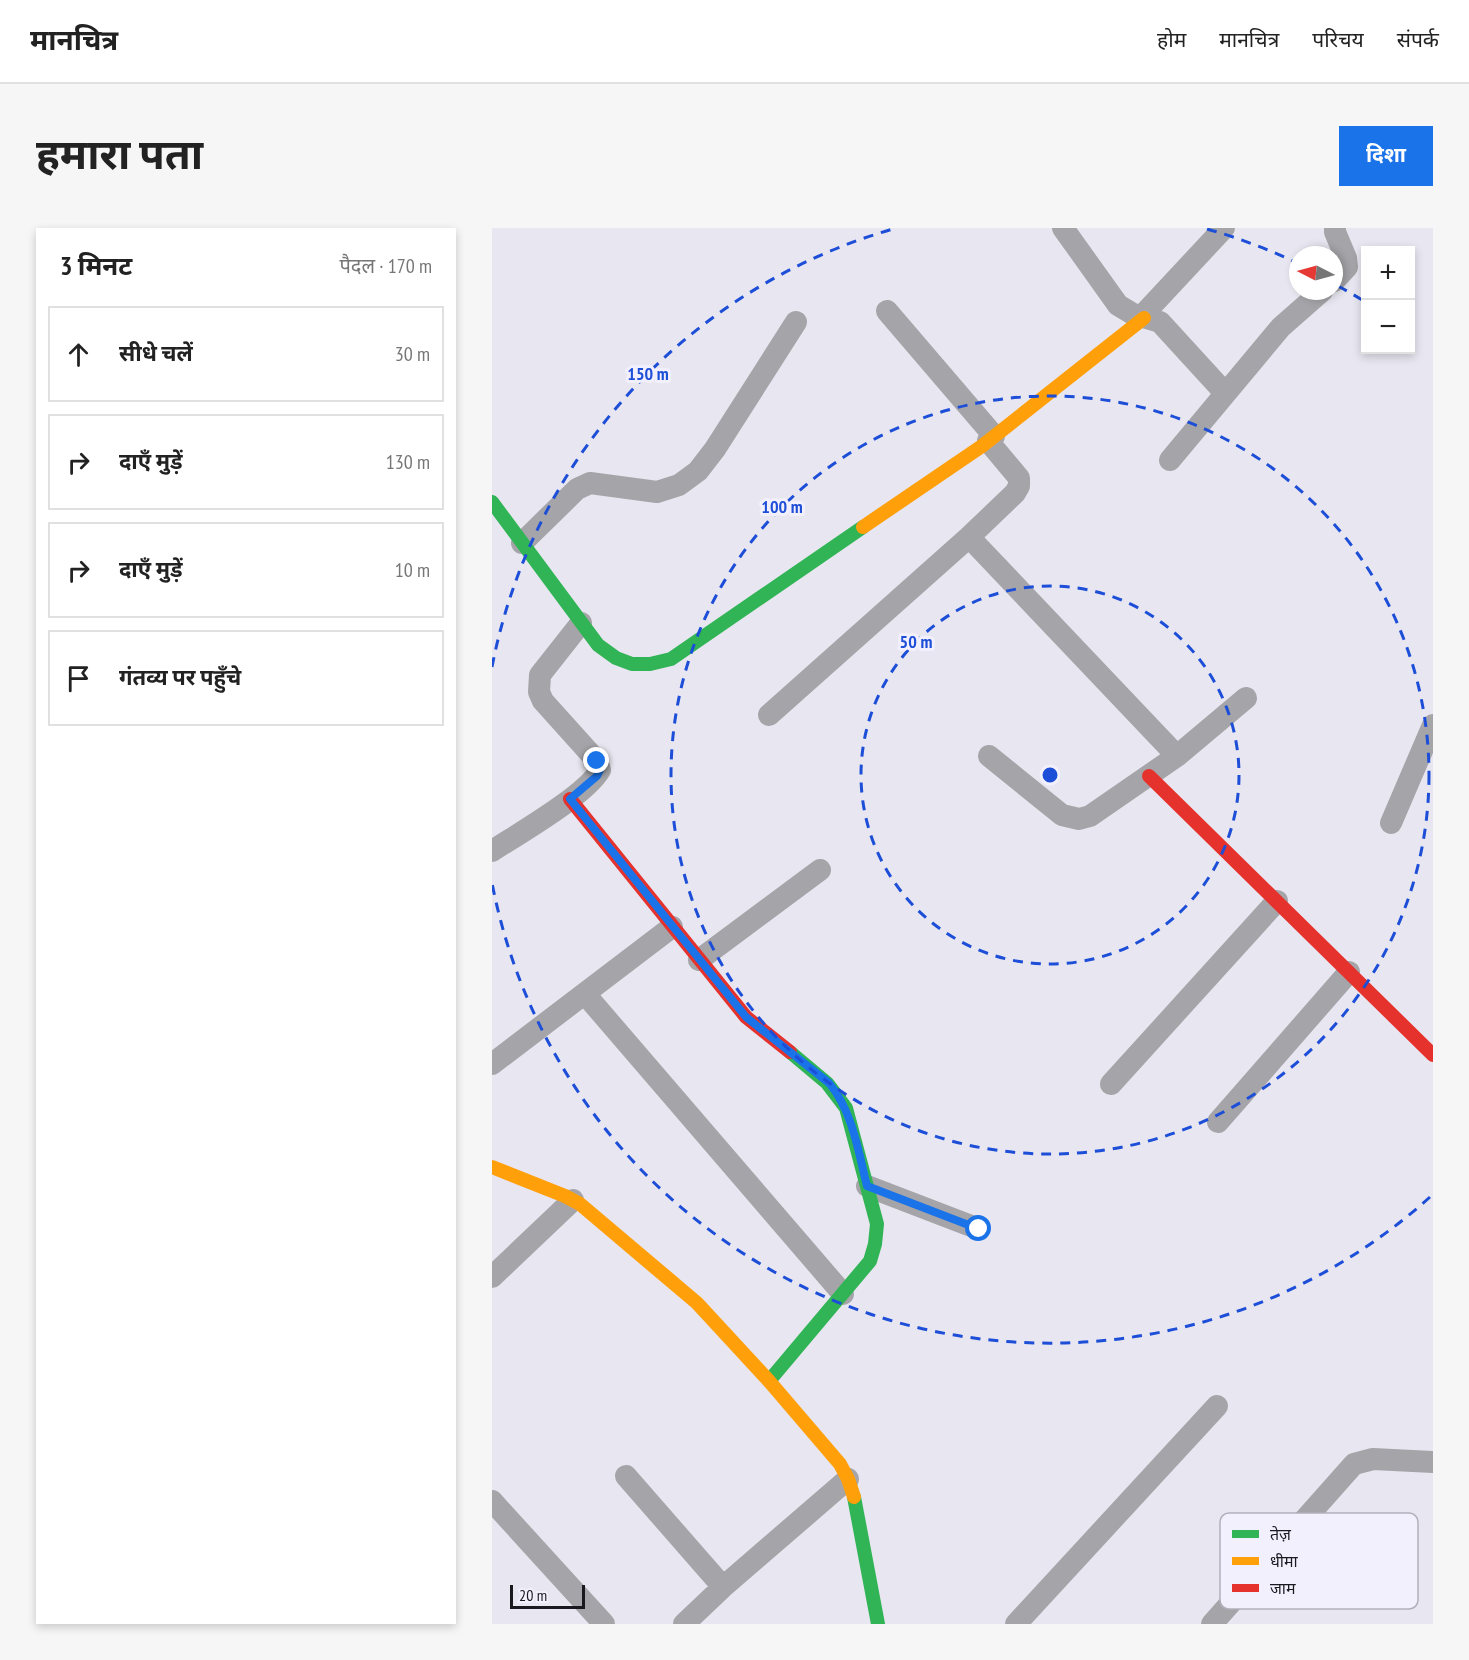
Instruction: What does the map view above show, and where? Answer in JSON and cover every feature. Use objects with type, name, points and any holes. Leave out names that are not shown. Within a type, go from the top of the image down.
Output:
[{"type":"street","points":[[1063,228],[1118,305],[1132,314],[1160,322],[1225,393]]},
{"type":"street","points":[[492,502],[598,645],[614,659],[632,664],[652,665],[671,659],[991,438],[1143,317],[1224,228]]},
{"type":"street","points":[[1335,228],[1341,246]]},
{"type":"street","points":[[1343,251],[1347,267],[1343,271]]},
{"type":"street","points":[[1170,460],[1281,327],[1312,300]]},
{"type":"street","points":[[769,715],[969,537],[1016,493],[1019,486],[1019,477],[991,438],[886,311]]},
{"type":"street","points":[[522,543],[577,489],[590,483],[657,492],[679,485],[698,471],[796,322]]},
{"type":"street","points":[[969,537],[1177,756]]},
{"type":"street","points":[[492,851],[570,799],[597,776],[600,770],[599,765],[543,701],[538,692],[540,675],[581,623]]},
{"type":"street","points":[[989,756],[1062,814],[1079,819],[1090,816],[1177,756],[1246,698]]},
{"type":"street","points":[[1391,823],[1433,726]]},
{"type":"street","points":[[1149,776],[1433,1055]]},
{"type":"street","points":[[570,799],[746,1017],[829,1083],[846,1108],[877,1224],[875,1244],[870,1261],[770,1381]]},
{"type":"street","points":[[699,960],[820,870]]},
{"type":"street","points":[[1111,1084],[1277,901]]},
{"type":"street","points":[[492,1064],[672,927]]},
{"type":"street","points":[[1218,1122],[1348,972]]},
{"type":"street","points":[[585,994],[843,1294]]},
{"type":"street","points":[[492,1167],[580,1204],[689,1296],[770,1381],[840,1464],[848,1479],[855,1500],[878,1624]]},
{"type":"street","points":[[867,1186],[979,1229]]},
{"type":"street","points":[[492,1277],[573,1200]]},
{"type":"street","points":[[1016,1624],[1217,1406]]},
{"type":"street","points":[[1311,1513],[1354,1464],[1373,1459],[1433,1462]]},
{"type":"street","points":[[626,1476],[723,1587]]},
{"type":"street","points":[[684,1624],[723,1587],[848,1479]]},
{"type":"street","points":[[492,1501],[604,1624]]},
{"type":"street","points":[[1212,1624],[1225,1609]]},
{"type":"traffic: fast","points":[[492,502],[598,645],[616,658],[632,664],[650,664],[671,659],[863,527]]},
{"type":"traffic: fast","points":[[769,1381],[870,1261],[877,1224],[846,1108],[827,1083],[790,1052]]},
{"type":"traffic: fast","points":[[854,1497],[878,1624]]},
{"type":"traffic: slow","points":[[863,527],[982,446],[1144,318]]},
{"type":"traffic: slow","points":[[492,1167],[580,1204],[697,1303],[769,1381],[840,1464],[854,1497]]},
{"type":"traffic: jam","points":[[1149,776],[1433,1055]]},
{"type":"traffic: jam","points":[[570,799],[746,1017],[790,1052]]},
{"type":"route","points":[[597,761],[600,770],[597,776],[570,799],[746,1017],[829,1083],[839,1095],[846,1108],[867,1186],[979,1229]]}]
